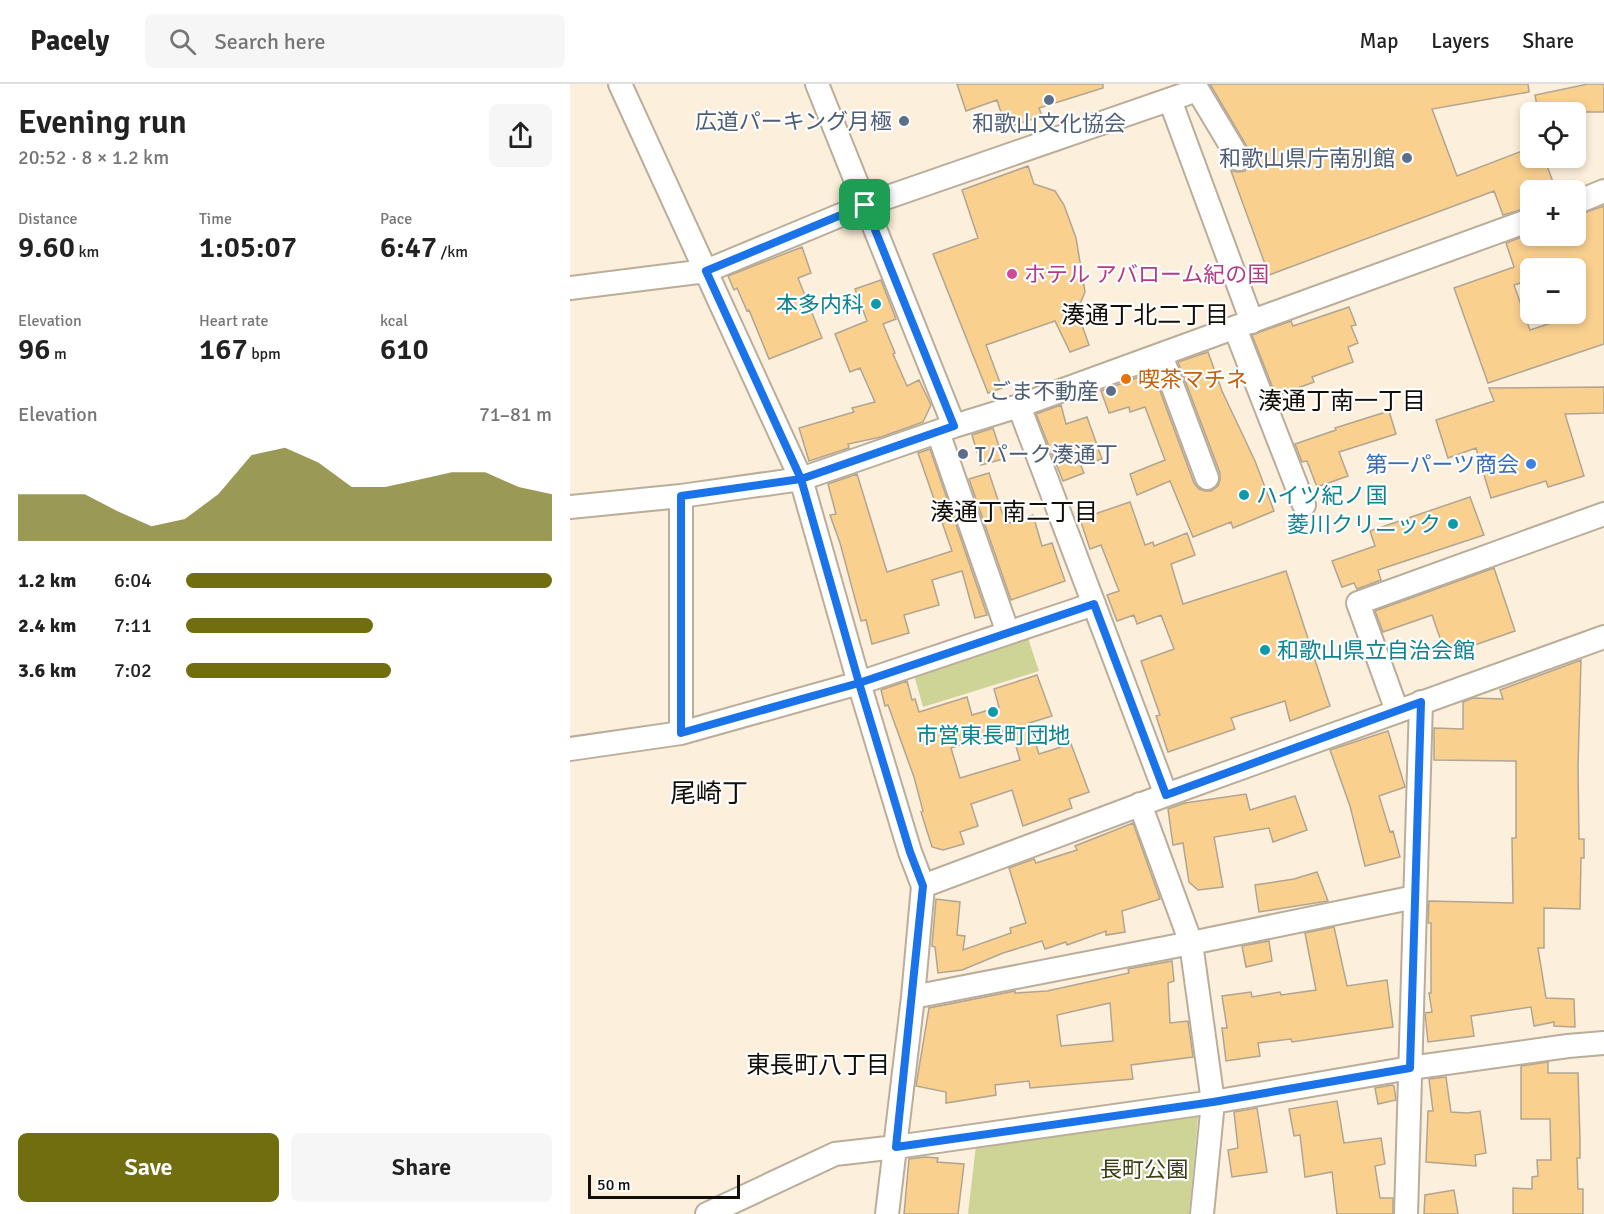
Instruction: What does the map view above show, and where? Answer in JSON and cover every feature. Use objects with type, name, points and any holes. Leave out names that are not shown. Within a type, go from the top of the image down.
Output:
[{"type":"street","points":[[620,84],[801,479],[859,683],[910,852],[923,886],[913,997],[887,1214]]},
{"type":"street","points":[[817,84],[865,205],[946,429],[1008,633]]},
{"type":"street","points":[[570,288],[706,271],[865,205],[1170,100],[1195,87],[1239,159]]},
{"type":"street","points":[[1170,100],[1304,505]]},
{"type":"street","points":[[1586,198],[1604,192]]},
{"type":"street","points":[[570,507],[681,496],[801,479],[1019,406],[1520,224]]},
{"type":"street","points":[[1161,355],[1207,478]]},
{"type":"street","points":[[1019,406],[1166,795]]},
{"type":"street","points":[[681,496],[681,733]]},
{"type":"street","points":[[1397,711],[1358,603],[1604,514]]},
{"type":"street","points":[[570,748],[681,733],[859,683],[1094,604]]},
{"type":"street","points":[[923,886],[1140,804],[1604,637]]},
{"type":"street","points":[[1406,1214],[1421,702]]},
{"type":"street","points":[[1140,804],[1191,943],[1213,1102],[1202,1214]]},
{"type":"street","points":[[913,997],[1414,897]]},
{"type":"street","points":[[707,1214],[835,1154],[1213,1102],[1410,1068],[1568,1046],[1604,1044]]},
{"type":"green space","points":[[1027,635],[1039,671],[923,707],[913,671]]},
{"type":"green space","name":"長町公園","points":[[1198,1117],[1189,1214],[968,1214],[976,1145]]},
{"type":"building","points":[[957,84],[1103,84],[1103,88],[1039,108],[1042,116],[1006,128],[997,100],[966,111]]},
{"type":"building","points":[[1210,84],[1528,84],[1529,92],[1432,109],[1457,176],[1520,152],[1520,168],[1548,168],[1552,180],[1520,180],[1520,210],[1503,215],[1494,191],[1269,275],[1231,171],[1245,171],[1251,163],[1256,162]]},
{"type":"building","points":[[1588,84],[1604,84],[1604,112],[1586,112],[1586,102],[1536,102],[1535,95]]},
{"type":"building","name":"ホテル アバローム紀の国","points":[[1028,166],[1034,184],[1055,191],[1064,205],[1076,238],[1085,292],[1077,311],[1089,345],[1070,352],[1055,321],[986,345],[1002,388],[988,393],[933,254],[978,238],[962,190]]},
{"type":"building","points":[[1604,206],[1604,344],[1488,383],[1454,288],[1514,267],[1506,243],[1520,238],[1520,246],[1586,246],[1586,212]]},
{"type":"building","points":[[802,247],[811,273],[798,278],[822,338],[769,359],[749,310],[747,311],[737,288],[734,290],[728,276]]},
{"type":"building","points":[[881,280],[896,319],[883,324],[895,353],[893,354],[907,386],[919,380],[931,405],[923,422],[881,437],[848,444],[849,448],[809,461],[799,428],[854,412],[852,408],[875,402],[860,368],[850,372],[835,334],[867,321],[855,289]]},
{"type":"building","points":[[1349,307],[1356,325],[1351,326],[1358,343],[1348,347],[1353,362],[1312,377],[1314,382],[1276,396],[1252,335],[1291,321],[1293,326]]},
{"type":"building","points":[[1208,352],[1222,391],[1255,461],[1274,511],[1233,528],[1231,522],[1193,537],[1170,481],[1137,495],[1130,474],[1165,460],[1145,407],[1130,412],[1129,407],[1109,413],[1101,391],[1153,372],[1194,483],[1199,489],[1211,491],[1218,486],[1220,473],[1178,362]]},
{"type":"building","points":[[1604,387],[1604,413],[1565,414],[1584,476],[1548,487],[1546,481],[1491,498],[1476,448],[1448,458],[1436,420],[1494,401],[1489,388]]},
{"type":"building","points":[[1061,405],[1066,424],[1087,417],[1102,459],[1081,466],[1084,473],[1063,481],[1036,414]]},
{"type":"building","points":[[1389,411],[1396,434],[1339,452],[1348,476],[1317,487],[1307,461],[1302,462],[1295,444],[1336,430],[1335,428]]},
{"type":"building","points":[[993,428],[1003,459],[981,465],[972,435]]},
{"type":"building","points":[[930,449],[987,615],[975,618],[962,571],[932,580],[939,605],[904,615],[909,633],[872,644],[866,620],[861,621],[830,515],[836,514],[828,484],[857,474],[887,572],[952,551],[918,453]]},
{"type":"building","points":[[989,473],[1006,524],[1033,515],[1042,546],[1052,543],[1065,581],[1011,600],[969,479]]},
{"type":"building","points":[[1470,497],[1484,535],[1378,570],[1381,580],[1357,589],[1354,583],[1342,587],[1332,561],[1375,546],[1370,531]]},
{"type":"building","points":[[1130,502],[1145,545],[1153,542],[1154,546],[1187,533],[1195,555],[1171,564],[1183,604],[1286,571],[1330,706],[1290,721],[1285,701],[1231,718],[1235,729],[1168,752],[1156,716],[1160,715],[1141,661],[1174,649],[1161,615],[1137,624],[1134,615],[1117,621],[1107,595],[1119,591],[1101,545],[1090,549],[1080,519]]},
{"type":"building","points":[[1494,568],[1515,631],[1446,655],[1432,615],[1383,632],[1375,611]]},
{"type":"building","points":[[1581,660],[1578,767],[1579,839],[1584,839],[1584,858],[1581,858],[1580,909],[1544,908],[1544,948],[1538,948],[1546,998],[1574,999],[1575,1027],[1554,1026],[1554,1022],[1534,1026],[1531,1007],[1471,1016],[1474,1036],[1428,1042],[1425,1013],[1432,1012],[1429,993],[1431,993],[1431,923],[1428,923],[1429,901],[1513,903],[1512,838],[1516,838],[1516,761],[1434,760],[1434,728],[1463,729],[1463,702],[1473,698],[1503,699],[1500,690]]},
{"type":"building","points":[[1037,675],[1052,716],[1029,723],[1039,754],[1071,744],[1089,792],[1069,799],[1072,808],[1023,826],[1012,790],[971,804],[978,826],[960,832],[964,844],[943,850],[932,847],[921,812],[923,811],[914,777],[888,705],[885,706],[881,690],[907,681],[912,700],[915,699],[919,712],[967,697],[972,715],[999,707],[994,689]],"holes":[[[1011,729],[1020,760],[960,778],[951,748]]]},
{"type":"building","points":[[1388,731],[1405,787],[1379,796],[1390,832],[1393,831],[1400,857],[1365,866],[1350,806],[1330,750]]},
{"type":"building","points":[[1246,794],[1250,810],[1295,796],[1307,830],[1273,842],[1269,828],[1214,837],[1223,887],[1198,890],[1189,882],[1183,843],[1173,845],[1168,809],[1185,803]]},
{"type":"building","points":[[1133,823],[1160,899],[1122,911],[1125,932],[1106,935],[1106,931],[1067,945],[1066,942],[1045,949],[1042,941],[1003,953],[962,970],[938,973],[935,947],[932,946],[936,899],[960,902],[957,935],[965,936],[963,950],[1011,933],[1010,928],[1026,923],[1009,868],[1034,859],[1036,863],[1077,850],[1075,846]]},
{"type":"building","points":[[1317,872],[1328,901],[1259,912],[1255,885],[1294,879]]},
{"type":"building","points":[[1334,927],[1347,986],[1387,980],[1393,1027],[1292,1042],[1291,1039],[1258,1043],[1260,1056],[1226,1061],[1222,1028],[1227,1028],[1222,996],[1251,992],[1252,997],[1280,992],[1281,995],[1316,990],[1305,933]]},
{"type":"building","points":[[1269,941],[1272,961],[1246,967],[1242,946]]},
{"type":"building","points":[[1172,961],[1174,981],[1168,983],[1170,1023],[1188,1021],[1193,1057],[1131,1065],[1133,1079],[1030,1088],[1029,1081],[995,1085],[996,1095],[946,1103],[946,1092],[916,1086],[929,1008],[1015,991],[1015,993],[1047,991],[1129,973],[1128,969]],"holes":[[[1110,1003],[1113,1041],[1061,1046],[1057,1015]]]},
{"type":"building","points":[[1548,1062],[1548,1073],[1578,1073],[1580,1158],[1577,1158],[1578,1189],[1583,1189],[1583,1214],[1513,1214],[1513,1188],[1532,1189],[1532,1177],[1538,1176],[1537,1160],[1551,1160],[1550,1119],[1521,1119],[1521,1066]]},
{"type":"building","points":[[1446,1077],[1451,1112],[1480,1111],[1486,1153],[1475,1155],[1476,1166],[1426,1162],[1428,1111],[1433,1111],[1429,1079]]},
{"type":"building","points":[[1392,1085],[1396,1100],[1378,1104],[1375,1088]]},
{"type":"building","points":[[1337,1101],[1344,1143],[1381,1138],[1385,1164],[1375,1166],[1380,1198],[1393,1198],[1393,1214],[1337,1214],[1332,1172],[1305,1177],[1300,1135],[1294,1136],[1289,1109]]},
{"type":"building","points":[[1257,1108],[1267,1172],[1232,1177],[1228,1150],[1238,1148],[1234,1112]]},
{"type":"building","points":[[938,1158],[937,1162],[964,1164],[958,1214],[904,1214],[909,1159]]},
{"type":"building","points":[[1454,1190],[1458,1214],[1424,1214],[1425,1195]]},
{"type":"place","name":"和歌山文化協会","points":[[1049,100]]},
{"type":"place","name":"広道パーキング月極","points":[[904,121]]},
{"type":"place","name":"和歌山県庁南別館","points":[[1407,158]]},
{"type":"place","name":"ホテル アバローム紀の国","points":[[1012,274]]},
{"type":"place","name":"本多内科","points":[[876,304]]},
{"type":"place","name":"喫茶マチネ","points":[[1126,379]]},
{"type":"place","name":"ごま不動産","points":[[1111,391]]},
{"type":"place","name":"Tパーク湊通丁","points":[[963,454]]},
{"type":"place","name":"第一パーツ商会","points":[[1531,464]]},
{"type":"place","name":"ハイツ紀ノ国","points":[[1244,495]]},
{"type":"place","name":"菱川クリニック","points":[[1453,524]]},
{"type":"place","name":"和歌山県立自治会館","points":[[1265,650]]},
{"type":"place","name":"市営東長町団地","points":[[993,712]]},
{"type":"district","name":"湊通丁北二丁目","points":[[1145,315]]},
{"type":"district","name":"湊通丁南一丁目","points":[[1342,401]]},
{"type":"district","name":"湊通丁南二丁目","points":[[1014,512]]},
{"type":"district","name":"尾崎丁","points":[[709,794]]},
{"type":"district","name":"東長町八丁目","points":[[818,1065]]},
{"type":"route","points":[[865,205],[706,271],[801,479],[859,683],[1094,604],[1166,795],[1421,702],[1410,1068],[1213,1102],[896,1147],[923,886],[910,852],[859,683],[681,733],[681,496],[801,479],[954,426],[865,205]]}]
